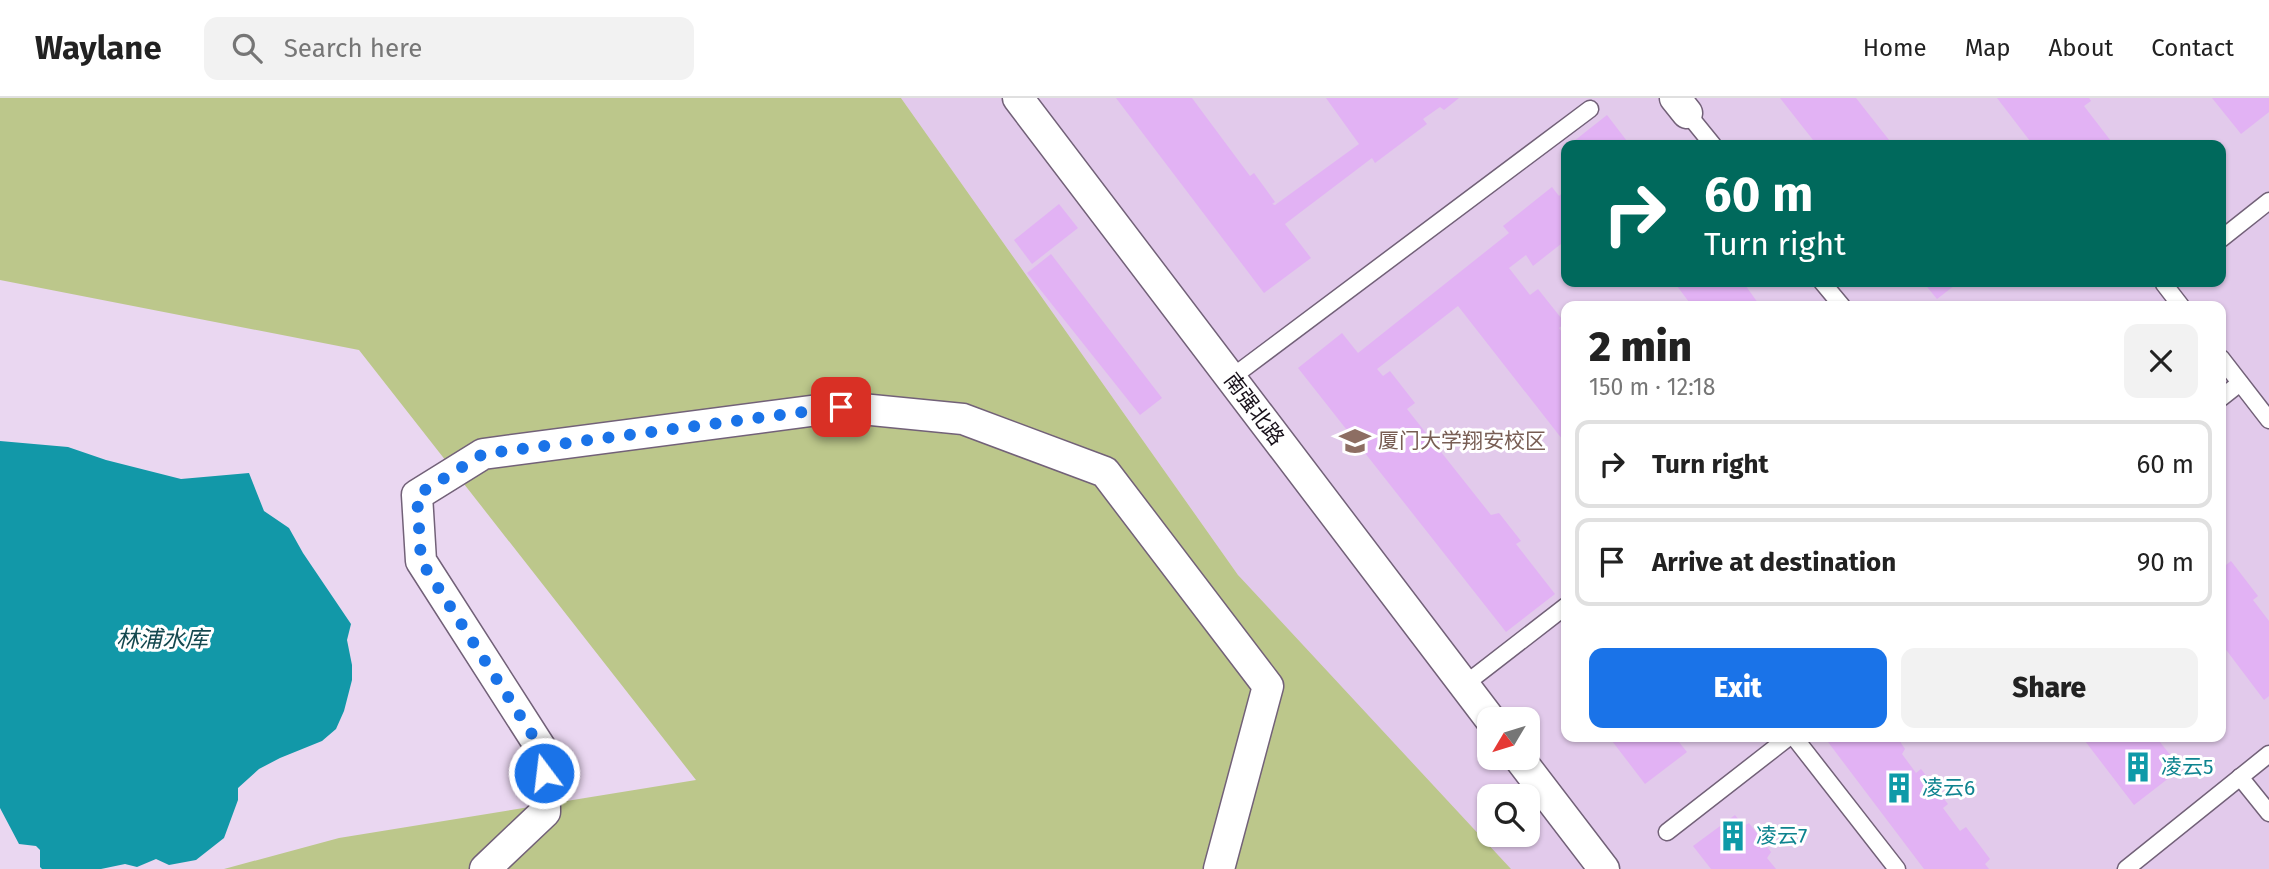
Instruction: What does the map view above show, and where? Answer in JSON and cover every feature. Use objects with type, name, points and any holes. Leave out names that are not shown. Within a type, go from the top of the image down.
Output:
[{"type":"street","name":"南强北路","points":[[1018,98],[1481,707]]},
{"type":"street","points":[[485,869],[545,812],[544,753],[421,561],[417,495],[483,454],[841,407],[963,419],[1105,472],[1268,687],[1219,869]]},
{"type":"street","points":[[1528,770],[1604,869]]},
{"type":"lane","points":[[1684,103],[1710,140]]},
{"type":"lane","points":[[1231,378],[1590,109]]},
{"type":"lane","points":[[2226,235],[2269,201]]},
{"type":"lane","points":[[1826,287],[1838,301]]},
{"type":"lane","points":[[2166,287],[2177,301]]},
{"type":"lane","points":[[2226,365],[2269,420]]},
{"type":"lane","points":[[2226,394],[2240,383]]},
{"type":"lane","points":[[1464,685],[1561,610]]},
{"type":"lane","points":[[1667,832],[1783,742]]},
{"type":"lane","points":[[1798,742],[1897,869]]},
{"type":"lane","points":[[2126,869],[2269,754]]},
{"type":"lane","points":[[2241,777],[2269,813]]},
{"type":"shaded area","name":"厦门大学翔安校区","points":[[901,98],[2269,98],[2269,869],[1454,869],[1238,575]]},
{"type":"green space","points":[[0,98],[901,98],[1238,575],[1477,832],[1477,847],[1491,847],[1511,869],[224,869],[339,838],[696,780],[359,350],[0,280]]},
{"type":"water","name":"林浦水库","points":[[0,441],[68,447],[106,460],[181,479],[249,473],[264,511],[289,528],[351,624],[347,640],[352,680],[336,729],[322,741],[259,769],[238,788],[238,800],[224,838],[196,860],[169,865],[156,859],[137,867],[125,864],[101,869],[42,869],[40,850],[36,846],[19,844],[0,808]]},
{"type":"building","points":[[1116,98],[1192,98],[1250,176],[1254,173],[1275,205],[1359,144],[1326,98],[1459,98],[1444,110],[1440,107],[1423,119],[1427,124],[1375,163],[1372,158],[1285,224],[1311,258],[1264,293]]},
{"type":"building","points":[[1780,98],[1856,98],[1889,140],[1813,140]]},
{"type":"building","points":[[1997,98],[2089,98],[2091,101],[2084,106],[2110,140],[2029,140]]},
{"type":"building","points":[[2212,98],[2269,98],[2269,112],[2241,134]]},
{"type":"building","points":[[1607,115],[1626,140],[1575,140]]},
{"type":"building","points":[[1552,187],[1559,196],[1561,194],[1561,244],[1533,266],[1526,255],[1509,268],[1530,295],[1538,289],[1561,318],[1561,438],[1458,306],[1377,369],[1383,376],[1390,371],[1415,403],[1407,409],[1491,515],[1499,513],[1521,541],[1516,544],[1555,594],[1506,632],[1298,368],[1342,333],[1358,353],[1509,233],[1503,226]]},
{"type":"building","points":[[1059,204],[1078,228],[1032,264],[1014,240]]},
{"type":"building","points":[[1051,254],[1162,398],[1140,415],[1027,273]]},
{"type":"building","points":[[1678,287],[1747,287],[1757,301],[1688,301]]},
{"type":"building","points":[[1927,287],[1953,287],[1937,299]]},
{"type":"building","points":[[2231,561],[2258,596],[2253,600],[2269,621],[2269,696],[2264,700],[2226,650],[2226,565]]},
{"type":"building","points":[[1613,742],[1679,742],[1687,752],[1645,784]]},
{"type":"building","name":"凌云6","points":[[1828,742],[1900,742],[1905,749],[1902,754],[1916,773],[1921,769],[1948,804],[1943,808],[1960,831],[1966,827],[1990,859],[1985,864],[1989,869],[1924,869]]},
{"type":"building","name":"凌云5","points":[[2086,742],[2160,742],[2171,756],[2165,761],[2174,774],[2134,805]]},
{"type":"building","name":"凌云7","points":[[1735,815],[1744,826],[1749,823],[1771,852],[1767,858],[1776,869],[1711,869],[1693,846]]},
{"type":"place","name":"厦门大学翔安校区","points":[[1355,441]]},
{"type":"place","name":"凌云5","points":[[2138,767]]},
{"type":"place","name":"凌云6","points":[[1899,788]]},
{"type":"place","name":"凌云7","points":[[1733,836]]},
{"type":"route","points":[[544,773],[544,753],[421,561],[417,495],[483,454],[841,407]]}]
